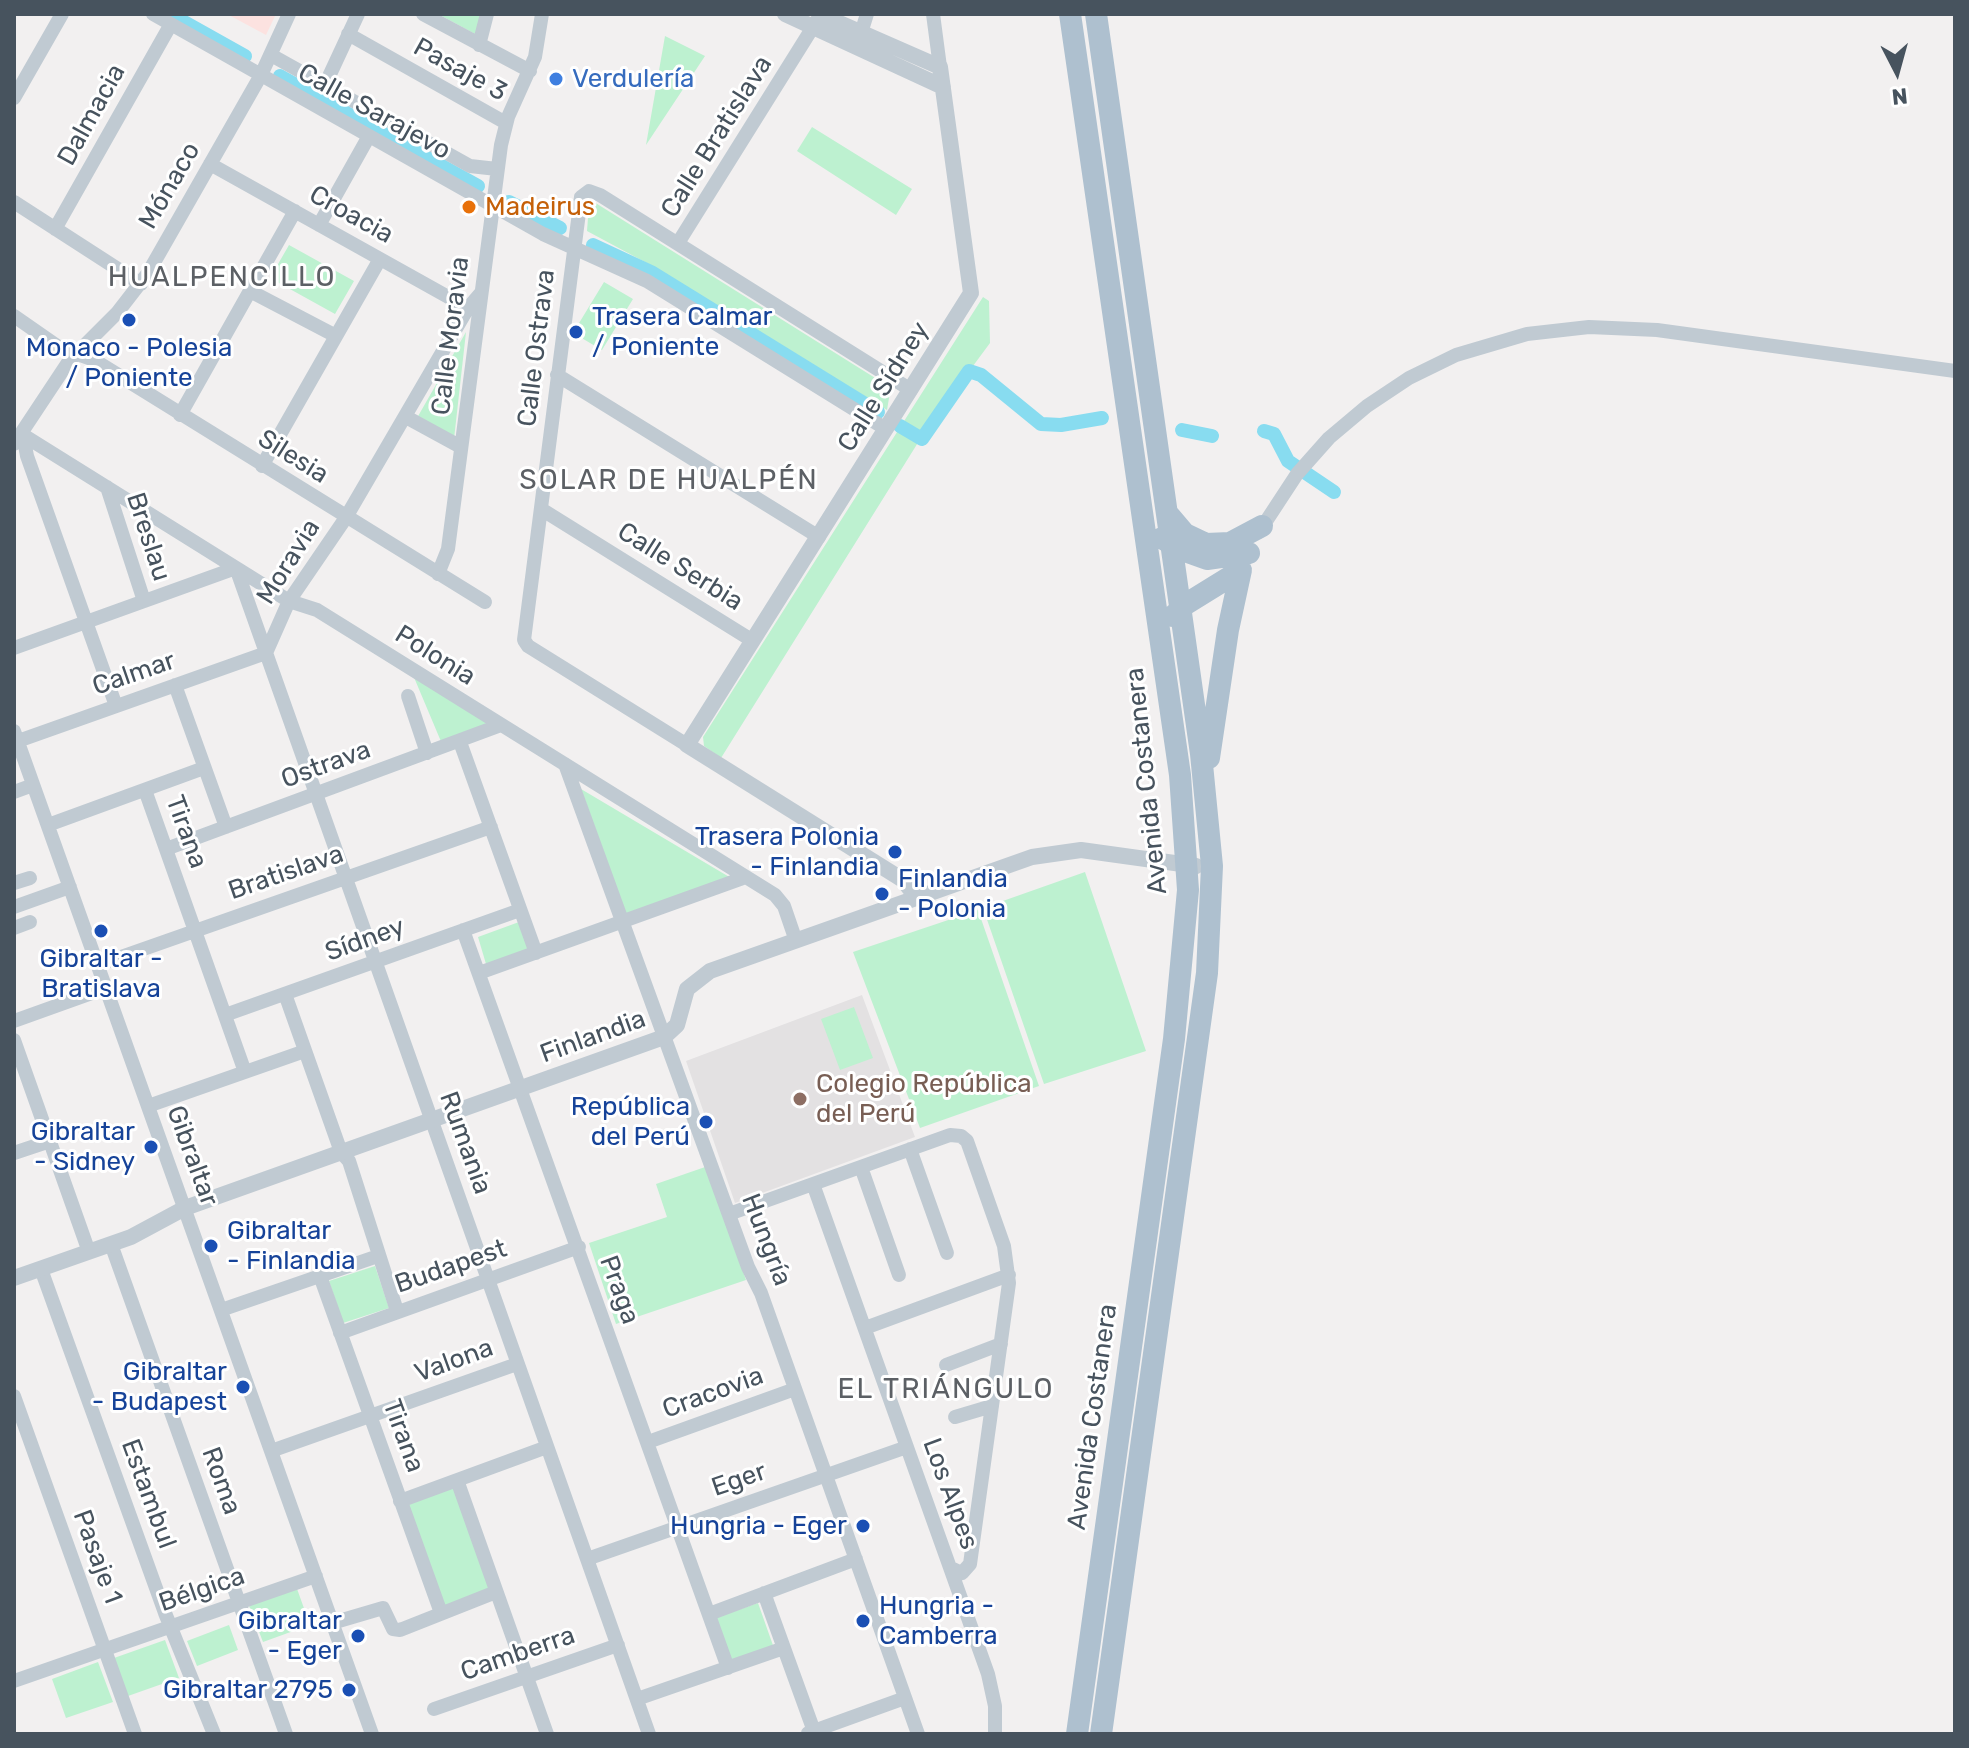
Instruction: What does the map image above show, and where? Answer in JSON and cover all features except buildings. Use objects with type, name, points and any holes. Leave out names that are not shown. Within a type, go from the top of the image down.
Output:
[{"type":"main road","name":"Avenida Costanera","points":[[1070,14],[1184,808],[1188,865],[1187,926],[1174,1039],[1077,1734]]},
{"type":"main road","name":"Avenida Costanera","points":[[1096,14],[1171,545],[1188,603],[1212,866],[1207,973],[1101,1734]]},
{"type":"main road","points":[[1142,511],[1171,545],[1207,559],[1245,562]]},
{"type":"main road","points":[[1166,512],[1185,534],[1206,544],[1230,543],[1262,526]]},
{"type":"main road","points":[[1161,644],[1169,623],[1188,603],[1245,562]]},
{"type":"main road","points":[[1205,785],[1228,630],[1245,562]]},
{"type":"main road","points":[[1188,603],[1220,610],[1228,630]]},
{"type":"street","points":[[14,98],[62,14]]},
{"type":"street","name":"Calle Sarajevo","points":[[153,14],[573,250],[647,281],[886,429]]},
{"type":"street","name":"Mónaco","points":[[19,440],[62,369],[141,284],[261,75],[289,14]]},
{"type":"street","points":[[325,85],[358,14]]},
{"type":"street","points":[[423,14],[530,71]]},
{"type":"street","points":[[479,45],[487,14]]},
{"type":"street","name":"Calle Moravia","points":[[438,574],[448,549],[497,169],[506,123],[530,71],[542,14]]},
{"type":"street","points":[[785,14],[817,19],[861,33],[940,67]]},
{"type":"street","points":[[861,33],[867,14]]},
{"type":"street","name":"Calle Sídney","points":[[687,745],[972,289],[933,14]]},
{"type":"street","points":[[817,19],[943,87]]},
{"type":"street","name":"Calle Bratislava","points":[[678,243],[817,19]]},
{"type":"street","name":"Dalmacia","points":[[55,229],[171,24]]},
{"type":"street","name":"Pasaje 3","points":[[348,34],[506,123]]},
{"type":"street","points":[[271,55],[470,166],[497,169]]},
{"type":"street","points":[[319,225],[369,136]]},
{"type":"street","name":"Croacia","points":[[210,164],[468,308]]},
{"type":"street","points":[[573,250],[580,201],[589,191],[678,243],[911,390]]},
{"type":"street","points":[[14,202],[141,284]]},
{"type":"street","points":[[180,415],[295,211]]},
{"type":"street","name":"Calle Ostrava","points":[[573,250],[525,642],[687,745]]},
{"type":"street","points":[[262,466],[380,259]]},
{"type":"street","points":[[250,291],[336,336]]},
{"type":"street","name":"Moravia","points":[[266,653],[289,601],[345,519],[468,308],[480,294]]},
{"type":"street","name":"Silesia","points":[[14,316],[60,348],[76,353],[180,415],[345,519],[485,602]]},
{"type":"street","points":[[1245,562],[1262,526],[1312,456],[1367,406],[1444,361],[1527,334],[1589,327],[1657,330],[1955,371]]},
{"type":"street","points":[[557,375],[819,537]]},
{"type":"street","points":[[406,417],[461,447]]},
{"type":"street","points":[[19,440],[116,706]]},
{"type":"street","name":"Polonia","points":[[19,440],[107,487],[289,601],[317,610],[746,877],[781,901],[796,941]]},
{"type":"street","name":"Breslau","points":[[107,487],[144,601]]},
{"type":"street","name":"Calle Serbia","points":[[541,509],[753,641]]},
{"type":"street","name":"Moravia","points":[[14,648],[236,568]]},
{"type":"street","name":"Rumania","points":[[236,568],[649,1734]]},
{"type":"street","name":"Calmar","points":[[16,736],[116,706],[266,653]]},
{"type":"street","name":"Tirana","points":[[175,685],[226,827]]},
{"type":"street","points":[[408,696],[427,753]]},
{"type":"street","name":"Ostrava","points":[[166,849],[501,725]]},
{"type":"street","name":"Gibraltar","points":[[16,736],[372,1734]]},
{"type":"street","points":[[460,742],[536,953]]},
{"type":"street","points":[[687,745],[903,880],[917,898]]},
{"type":"street","name":"Hungría","points":[[565,764],[918,1734]]},
{"type":"street","points":[[48,825],[204,768]]},
{"type":"street","points":[[14,792],[33,785]]},
{"type":"street","name":"Tirana","points":[[145,790],[245,1072]]},
{"type":"street","name":"Bratislava","points":[[98,965],[491,827]]},
{"type":"street","name":"Finlandia","points":[[14,1278],[111,1244],[185,1208],[664,1037],[677,1025],[687,989],[696,979],[917,898],[1054,852],[1081,850],[1212,866]]},
{"type":"street","points":[[479,973],[746,877]]},
{"type":"street","points":[[14,883],[30,878]]},
{"type":"street","points":[[14,907],[70,887]]},
{"type":"street","name":"Sídney","points":[[225,1015],[520,910]]},
{"type":"street","points":[[14,928],[30,922]]},
{"type":"street","name":"Praga","points":[[463,930],[728,1668]]},
{"type":"street","points":[[14,1021],[106,988]]},
{"type":"street","points":[[285,994],[341,1152],[353,1174],[379,1247],[378,1256],[397,1311]]},
{"type":"street","points":[[14,1040],[17,1058],[89,1252]]},
{"type":"street","points":[[148,1106],[305,1051]]},
{"type":"street","points":[[729,1214],[950,1135],[961,1136],[969,1144],[1004,1246],[1009,1275],[970,1564],[962,1573],[951,1568]]},
{"type":"street","points":[[14,1153],[50,1141]]},
{"type":"street","points":[[910,1149],[947,1253]]},
{"type":"street","points":[[861,1167],[899,1275]]},
{"type":"street","name":"Los Alpes","points":[[813,1184],[988,1674],[995,1706],[995,1734]]},
{"type":"street","name":"Roma","points":[[111,1244],[286,1734]]},
{"type":"street","name":"Budapest","points":[[340,1333],[579,1247]]},
{"type":"street","name":"Budapest","points":[[221,1310],[378,1256]]},
{"type":"street","name":"Estambul","points":[[41,1269],[214,1734]]},
{"type":"street","points":[[865,1328],[1009,1275]]},
{"type":"street","name":"Tirana","points":[[320,1276],[441,1613]]},
{"type":"street","points":[[946,1365],[1001,1344]]},
{"type":"street","name":"Valona","points":[[271,1451],[517,1364]]},
{"type":"street","name":"Cracovia","points":[[648,1442],[795,1389]]},
{"type":"street","name":"Pasaje 1","points":[[14,1396],[135,1734]]},
{"type":"street","points":[[955,1417],[992,1406]]},
{"type":"street","points":[[400,1501],[547,1447]]},
{"type":"street","name":"Eger","points":[[587,1559],[907,1447]]},
{"type":"street","name":"Tirana","points":[[457,1480],[547,1734]]},
{"type":"street","points":[[709,1614],[856,1559]]},
{"type":"street","name":"Bélgica","points":[[14,1681],[316,1576]]},
{"type":"street","points":[[332,1623],[383,1608],[393,1629],[400,1630],[496,1592]]},
{"type":"street","points":[[764,1593],[812,1733],[905,1698]]},
{"type":"street","name":"Camberra","points":[[434,1709],[618,1645]]},
{"type":"street","points":[[637,1699],[784,1648]]},
{"type":"shaded area","points":[[227,14],[276,14],[266,35]]},
{"type":"shaded area","name":"Colegio República del Perú","points":[[862,995],[915,1137],[735,1203],[686,1061]]},
{"type":"green space","points":[[438,14],[485,14],[477,35]]},
{"type":"green space","points":[[665,36],[705,56],[646,145]]},
{"type":"green space","points":[[812,127],[912,189],[896,215],[797,151]]},
{"type":"green space","points":[[594,202],[880,381],[890,392],[887,410],[656,268],[587,231],[589,204]]},
{"type":"green space","points":[[289,245],[354,281],[335,314],[270,278]]},
{"type":"green space","points":[[604,282],[633,299],[602,350],[573,333]]},
{"type":"green space","points":[[983,297],[989,301],[990,343],[973,366],[964,369],[721,758],[704,746],[703,737]]},
{"type":"green space","points":[[466,332],[454,439],[417,418]]},
{"type":"green space","points":[[413,675],[501,730],[445,751]]},
{"type":"green space","points":[[581,789],[731,878],[626,914]]},
{"type":"green space","points":[[1085,872],[1146,1051],[1044,1084],[983,908]]},
{"type":"green space","points":[[978,910],[1039,1086],[920,1128],[853,952]]},
{"type":"green space","points":[[519,922],[529,949],[486,964],[478,937]]},
{"type":"green space","points":[[854,1007],[873,1058],[840,1070],[821,1019]]},
{"type":"green space","points":[[708,1166],[746,1280],[616,1324],[589,1243],[667,1217],[656,1184]]},
{"type":"green space","points":[[375,1266],[389,1308],[343,1323],[329,1281]]},
{"type":"green space","points":[[454,1487],[490,1590],[442,1607],[406,1504]]},
{"type":"green space","points":[[296,1586],[310,1625],[263,1642],[248,1603]]},
{"type":"green space","points":[[758,1603],[775,1651],[732,1665],[715,1618]]},
{"type":"green space","points":[[229,1625],[238,1650],[197,1666],[187,1641]]},
{"type":"green space","points":[[165,1640],[179,1678],[128,1696],[114,1658]]},
{"type":"green space","points":[[98,1662],[113,1702],[66,1718],[52,1679]]},
{"type":"waterway","points":[[170,14],[245,56]]},
{"type":"waterway","points":[[280,76],[478,186]]},
{"type":"waterway","points":[[509,202],[560,228]]},
{"type":"waterway","points":[[593,245],[651,272],[878,412]]},
{"type":"waterway","points":[[900,426],[922,439],[969,371],[981,375],[1041,424],[1061,425],[1102,418]]},
{"type":"waterway","points":[[1182,430],[1212,436]]},
{"type":"waterway","points":[[1264,431],[1274,434],[1288,461],[1334,492]]},
{"type":"place","name":"Verdulería","points":[[556,79]]},
{"type":"place","name":"Madeirus","points":[[469,207]]},
{"type":"place","name":"Monaco - Polesia / Poniente","points":[[129,320]]},
{"type":"place","name":"Trasera Calmar / Poniente","points":[[576,332]]},
{"type":"place","name":"Trasera Polonia - Finlandia","points":[[895,852]]},
{"type":"place","name":"Finlandia - Polonia","points":[[882,894]]},
{"type":"place","name":"Gibraltar - Bratislava","points":[[101,931]]},
{"type":"place","name":"Colegio República del Perú","points":[[800,1099]]},
{"type":"place","name":"República del Perú","points":[[706,1122]]},
{"type":"place","name":"Gibraltar - Sidney","points":[[151,1147]]},
{"type":"place","name":"Gibraltar - Finlandia","points":[[211,1246]]},
{"type":"place","name":"Gibraltar - Budapest","points":[[243,1387]]},
{"type":"place","name":"Hungria - Eger","points":[[863,1526]]},
{"type":"place","name":"Hungria - Camberra","points":[[863,1621]]},
{"type":"place","name":"Gibraltar - Eger","points":[[358,1636]]},
{"type":"place","name":"Gibraltar 2795","points":[[349,1690]]},
{"type":"district","name":"HUALPENCILLO","points":[[222,278]]},
{"type":"district","name":"SOLAR DE HUALPÉN","points":[[669,481]]},
{"type":"district","name":"EL TRIÁNGULO","points":[[946,1390]]}]
